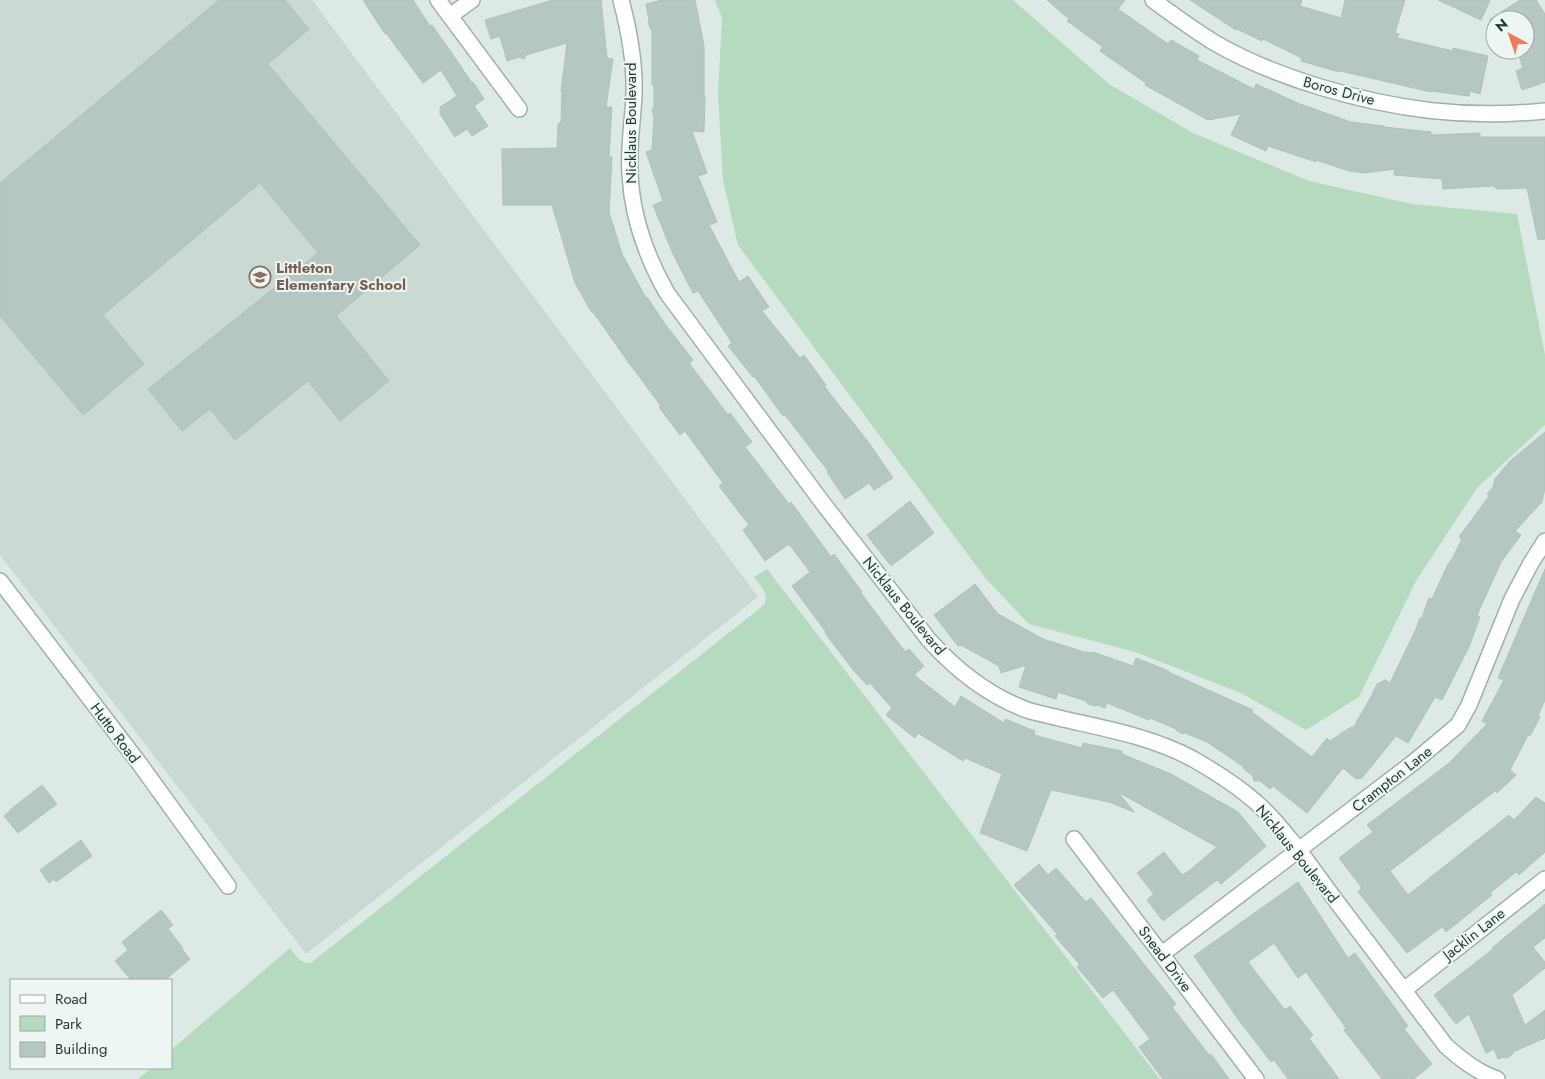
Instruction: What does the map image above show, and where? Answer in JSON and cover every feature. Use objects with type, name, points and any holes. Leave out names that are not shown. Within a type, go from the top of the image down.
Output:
[{"type":"street","points":[[438,0],[519,109]]},
{"type":"street","points":[[450,16],[472,0]]},
{"type":"street","name":"Nicklaus Boulevard","points":[[621,0],[627,22],[633,67],[634,94],[629,147],[633,200],[646,253],[656,274],[672,301],[822,502],[929,640],[946,659],[966,676],[987,691],[1010,703],[1031,711],[1148,739],[1172,748],[1235,786],[1272,818],[1446,1046],[1466,1063],[1497,1079]]},
{"type":"street","name":"Boros Drive","points":[[1153,0],[1196,31],[1246,59],[1294,79],[1355,98],[1437,112],[1475,114],[1545,111]]},
{"type":"street","name":"Crampton Lane","points":[[1162,954],[1414,762],[1458,725],[1469,705],[1512,599],[1533,559],[1545,541]]},
{"type":"street","name":"Hutto Road","points":[[0,581],[139,763],[228,886]]},
{"type":"street","name":"Snead Drive","points":[[1074,838],[1256,1079]]},
{"type":"street","name":"Jacklin Lane","points":[[1404,990],[1545,879]]},
{"type":"shaded area","name":"Littleton Elementary School","points":[[0,0],[312,0],[758,597],[306,954],[0,555]]},
{"type":"green space","points":[[715,0],[1013,0],[1109,84],[1193,133],[1309,181],[1412,204],[1517,214],[1545,355],[1545,425],[1477,488],[1416,581],[1359,697],[1306,730],[1241,693],[1135,652],[1029,624],[986,579],[738,245],[723,180],[718,94],[722,18]]},
{"type":"green space","points":[[767,569],[1160,1079],[138,1079],[150,1069],[172,1069],[172,1049],[290,948],[302,961],[312,962],[764,605],[766,601],[765,594],[754,577]]},
{"type":"building","points":[[219,0],[285,0],[309,29],[268,64],[420,245],[336,316],[389,381],[340,421],[308,381],[235,440],[210,409],[182,431],[148,389],[318,253],[260,183],[103,315],[144,364],[83,415],[0,316],[0,183]]},
{"type":"building","points":[[363,0],[413,0],[484,99],[474,106],[488,126],[472,136],[467,129],[455,137],[440,114],[440,107],[457,96],[441,70],[423,83],[385,34]]},
{"type":"building","points":[[553,0],[601,0],[607,58],[613,59],[606,107],[612,107],[609,157],[612,157],[609,212],[622,254],[646,298],[693,360],[689,363],[728,415],[730,413],[752,442],[745,447],[789,504],[791,502],[831,557],[834,554],[905,652],[909,649],[924,666],[914,675],[955,707],[961,696],[1004,723],[1005,719],[1035,731],[1034,735],[1082,748],[1083,743],[1122,751],[1122,754],[1171,774],[1238,812],[1266,846],[1221,884],[1217,880],[1163,921],[1147,900],[1154,894],[1137,873],[1164,852],[1182,875],[1217,847],[1118,792],[1134,812],[1109,802],[1051,790],[1027,851],[980,833],[1002,774],[965,758],[963,761],[918,733],[915,738],[886,715],[892,708],[870,683],[867,685],[854,671],[792,586],[810,572],[789,544],[765,561],[743,530],[749,525],[719,486],[723,483],[685,431],[680,435],[659,407],[661,406],[592,313],[575,283],[552,205],[503,205],[502,149],[557,148],[558,124],[561,122],[561,91],[567,43],[526,55],[524,59],[519,57],[507,61],[500,36],[491,39],[485,20]]},
{"type":"building","points":[[662,0],[695,0],[704,46],[705,97],[704,132],[692,131],[707,173],[698,176],[717,222],[709,225],[739,282],[748,276],[769,307],[762,311],[800,358],[804,355],[826,385],[824,386],[869,443],[893,478],[874,490],[869,483],[845,499],[828,471],[785,415],[783,416],[754,376],[728,346],[732,343],[698,291],[693,293],[673,254],[653,205],[663,201],[646,152],[652,150],[654,85],[652,85],[652,31],[648,23],[646,4]]},
{"type":"building","points":[[1047,0],[1125,0],[1118,9],[1168,44],[1171,40],[1199,56],[1197,60],[1254,89],[1256,84],[1300,104],[1351,122],[1431,132],[1431,135],[1480,133],[1480,137],[1545,137],[1545,239],[1538,240],[1527,188],[1497,189],[1493,186],[1443,189],[1442,179],[1394,175],[1395,169],[1365,173],[1349,171],[1268,146],[1266,151],[1231,135],[1241,114],[1208,120],[1145,85],[1146,83],[1100,51],[1103,47],[1067,21],[1069,19]]},
{"type":"building","points":[[1190,0],[1302,0],[1300,6],[1341,18],[1345,0],[1405,0],[1395,33],[1399,34],[1397,38],[1453,51],[1453,48],[1485,55],[1485,60],[1487,60],[1480,94],[1470,91],[1469,96],[1431,92],[1339,72],[1301,61],[1302,58],[1263,39],[1262,41],[1236,30]]},
{"type":"building","points":[[1438,0],[1490,0],[1481,20]]},
{"type":"building","points":[[1520,0],[1536,0],[1545,14],[1545,82],[1522,90],[1516,71],[1523,68],[1520,60],[1535,60],[1535,10],[1504,10]]},
{"type":"building","points":[[1545,432],[1545,488],[1542,502],[1515,531],[1521,535],[1501,562],[1477,615],[1480,617],[1469,647],[1442,700],[1435,697],[1408,743],[1396,736],[1362,778],[1356,779],[1343,768],[1307,813],[1273,786],[1270,789],[1260,781],[1254,781],[1253,776],[1244,767],[1207,742],[1185,733],[1183,734],[1150,718],[1149,720],[1107,703],[1105,708],[1088,704],[1086,701],[1058,692],[1056,699],[1019,687],[1026,665],[1001,673],[999,666],[961,645],[958,646],[934,615],[975,584],[998,614],[1043,639],[1084,652],[1096,653],[1133,666],[1136,658],[1169,671],[1253,710],[1252,712],[1312,757],[1327,738],[1330,741],[1351,727],[1353,728],[1377,684],[1385,680],[1390,683],[1420,618],[1422,618],[1429,598],[1432,599],[1462,539],[1459,537],[1489,496],[1487,494],[1493,487],[1495,479],[1510,461]]},
{"type":"building","points":[[910,501],[934,533],[891,566],[867,535]]},
{"type":"building","points":[[1545,569],[1545,700],[1538,716],[1540,717],[1530,736],[1528,735],[1510,770],[1516,775],[1497,793],[1495,791],[1390,871],[1408,895],[1509,815],[1514,820],[1536,797],[1545,803],[1545,852],[1519,875],[1516,872],[1490,893],[1492,895],[1446,932],[1442,927],[1407,953],[1358,892],[1362,888],[1339,858],[1373,832],[1367,825],[1448,764],[1487,724],[1482,721],[1504,680],[1498,678]]},
{"type":"building","points":[[42,785],[57,804],[18,833],[4,816]]},
{"type":"building","points":[[81,840],[92,856],[56,882],[54,879],[49,883],[40,870]]},
{"type":"building","points":[[1039,864],[1048,875],[1056,868],[1086,902],[1091,898],[1176,1004],[1172,1007],[1229,1079],[1163,1079],[1139,1047],[1150,1039],[1113,990],[1103,998],[1077,967],[1080,965],[1055,936],[1057,934],[1014,885]]},
{"type":"building","points":[[1298,882],[1348,958],[1355,953],[1408,1026],[1404,1029],[1432,1064],[1414,1079],[1382,1079],[1344,1030],[1346,1028],[1306,972],[1298,978],[1274,943],[1248,962],[1285,1010],[1290,1006],[1313,1035],[1309,1038],[1339,1079],[1288,1079],[1274,1060],[1271,1062],[1238,1019],[1194,956]]},
{"type":"building","points":[[1545,904],[1545,938],[1533,947],[1545,962],[1545,968],[1512,995],[1525,1025],[1545,1010],[1545,1038],[1513,1052],[1512,1055],[1506,1058],[1498,1059],[1494,1049],[1486,1053],[1469,1014],[1456,1024],[1434,995],[1493,949]]},
{"type":"building","points":[[161,910],[173,925],[168,929],[190,959],[166,979],[130,979],[115,961],[128,950],[122,942]]},
{"type":"place","name":"Littleton Elementary School","points":[[260,277]]}]
